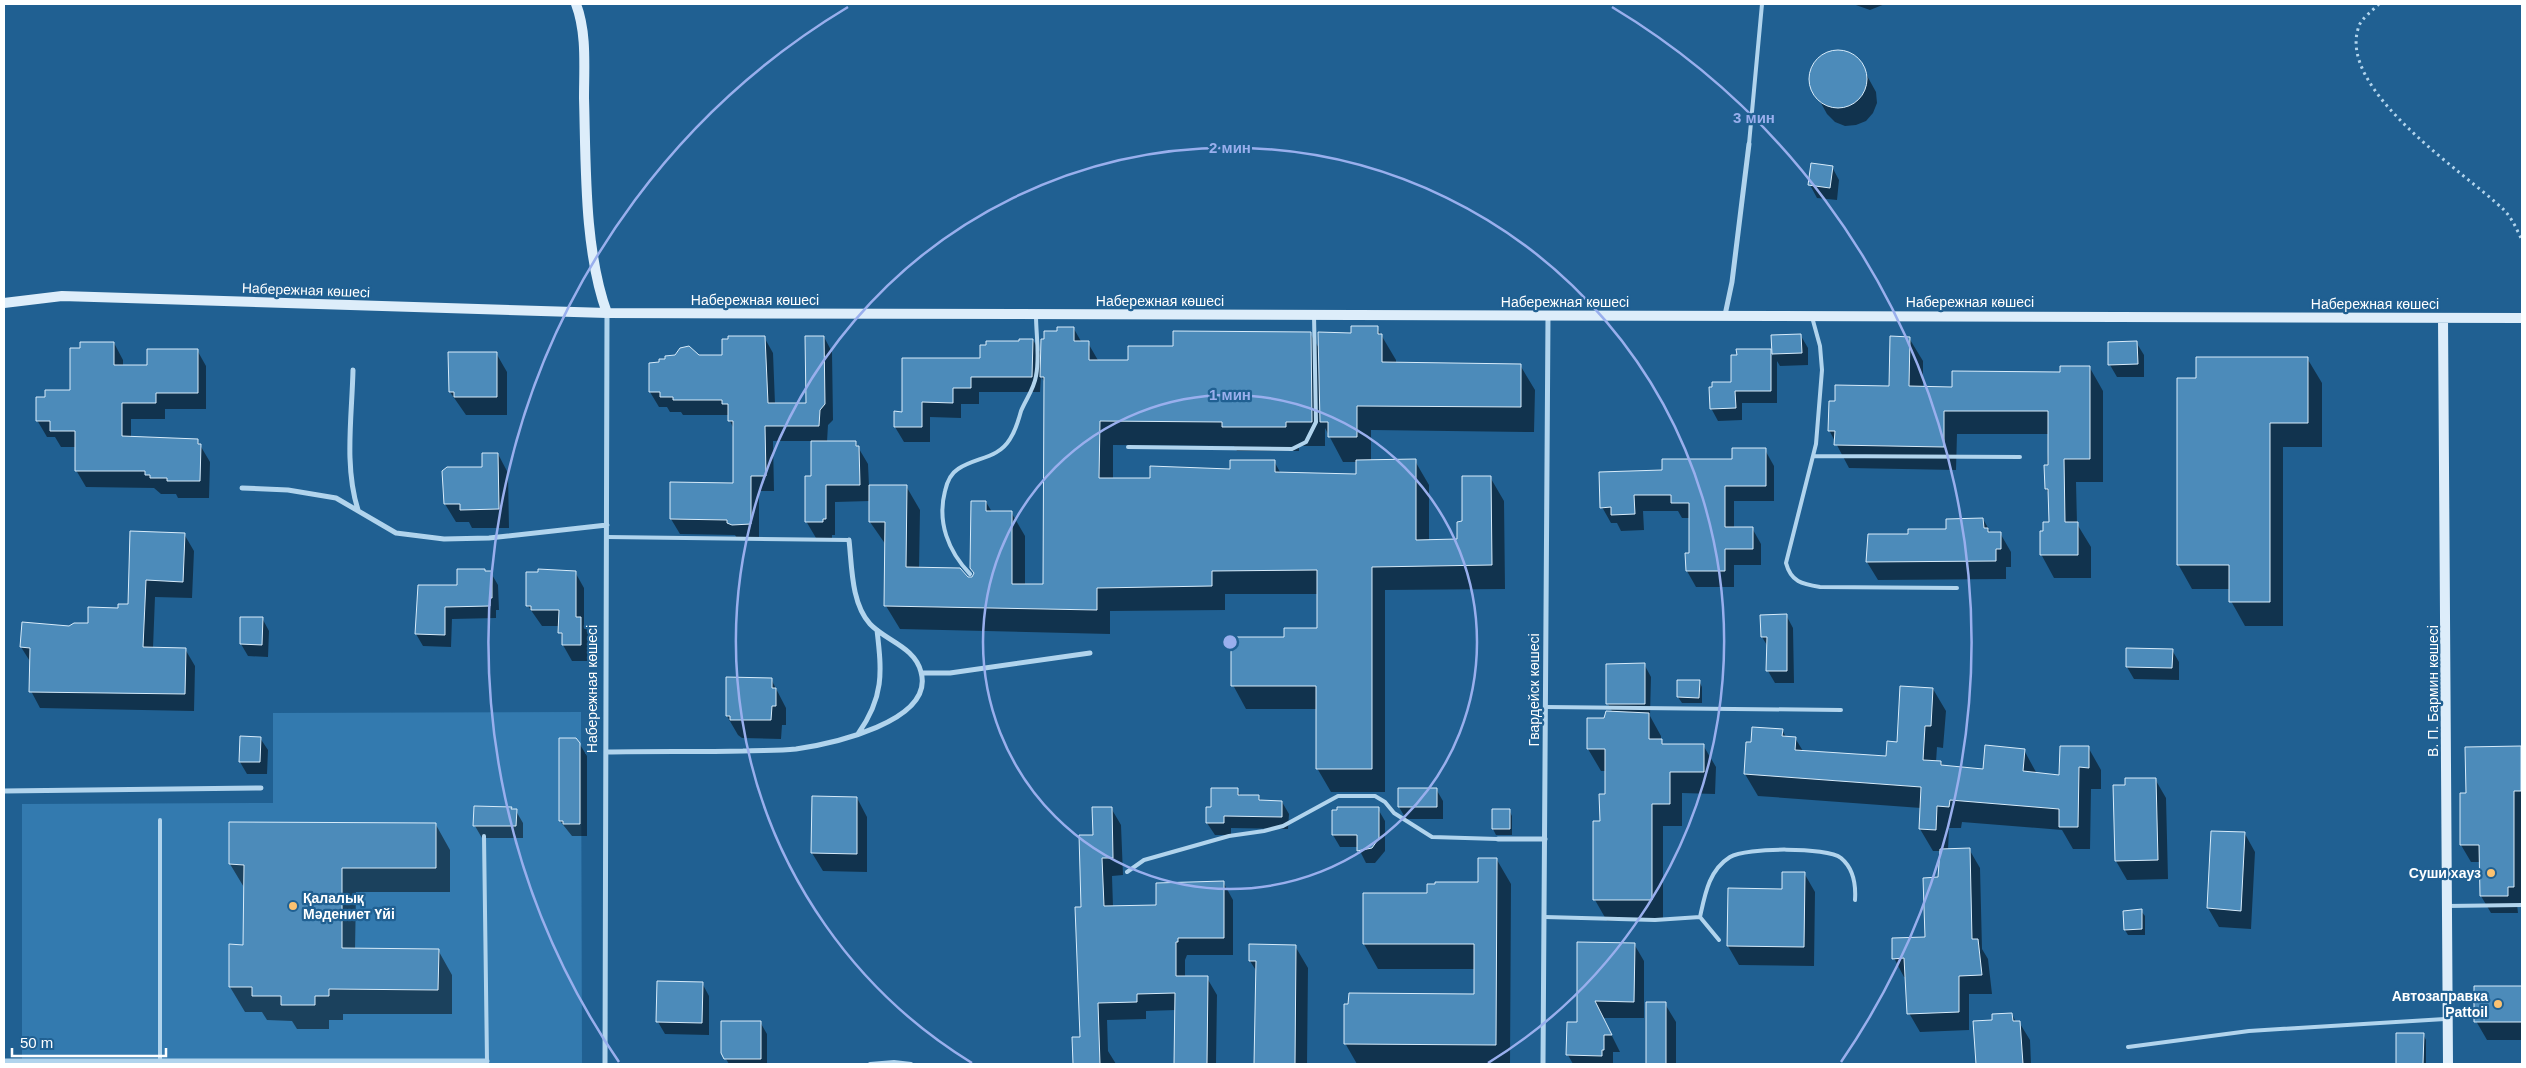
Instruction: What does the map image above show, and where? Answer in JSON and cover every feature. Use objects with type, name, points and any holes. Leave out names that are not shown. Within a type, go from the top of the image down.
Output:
[{"type":"street","points":[[576,4],[584,48],[588,206],[599,290],[607,313]]},
{"type":"street","points":[[1726,315],[1732,282],[1749,144]]},
{"type":"street","name":"Набережная көшесі","points":[[4,303],[62,296],[607,313],[2522,318]]},
{"type":"street","name":"Набережная көшесі","points":[[605,1064],[607,313]]},
{"type":"street","name":"Гвардейск көшесі","points":[[1544,1064],[1548,316]]},
{"type":"street","name":"В. П. Бармин көшесі","points":[[2443,318],[2448,1064]]},
{"type":"street","points":[[353,370],[350,471],[352,492],[358,511]]},
{"type":"street","points":[[242,488],[315,493],[336,498],[396,533],[444,539],[489,538],[607,525]]},
{"type":"street","points":[[606,752],[794,749],[847,739],[890,722],[908,709],[918,700],[923,689],[922,673],[917,661],[906,650],[877,630],[862,611],[855,591],[849,540]]},
{"type":"street","points":[[858,734],[879,695],[881,664],[877,630]]},
{"type":"street","points":[[922,673],[950,673],[1090,653]]},
{"type":"street","points":[[4,791],[261,788]]},
{"type":"street","points":[[1498,838],[1545,839]]},
{"type":"street","points":[[4,1061],[487,1062]]},
{"type":"lane","points":[[1749,144],[1762,4]]},
{"type":"lane","points":[[970,574],[954,554],[947,540],[942,520],[942,504],[945,489],[950,476],[958,469],[996,454],[1009,441],[1018,426],[1020,414],[1036,376],[1036,315]]},
{"type":"lane","points":[[1128,448],[1292,449],[1306,442],[1316,422],[1314,315]]},
{"type":"lane","points":[[1811,315],[1820,346],[1822,370],[1813,456],[1786,563],[1788,572],[1798,583],[1820,587],[1957,588]]},
{"type":"lane","points":[[1813,456],[2020,457]]},
{"type":"lane","points":[[607,537],[849,540]]},
{"type":"lane","points":[[1546,707],[1840,710]]},
{"type":"lane","points":[[1127,872],[1144,860],[1229,836],[1283,826],[1338,796],[1375,796],[1385,802],[1394,814],[1432,838],[1498,838]]},
{"type":"lane","points":[[160,820],[160,1062]]},
{"type":"lane","points":[[484,836],[487,1062]]},
{"type":"lane","points":[[1700,917],[1708,884],[1715,871],[1732,856],[1752,852],[1779,850],[1834,854],[1848,867],[1856,884],[1855,900]]},
{"type":"lane","points":[[2448,906],[2522,905]]},
{"type":"lane","points":[[1545,917],[1655,920],[1700,917]]},
{"type":"lane","points":[[1700,917],[1719,940]]},
{"type":"lane","points":[[2128,1047],[2249,1031],[2448,1019]]},
{"type":"lane","points":[[870,1064],[894,1062],[911,1064]]},
{"type":"path","points":[[2379,4],[2359,26],[2356,50],[2374,93],[2428,148],[2506,211],[2522,240]]},
{"type":"shaded area","points":[[581,712],[582,1064],[22,1064],[22,804],[273,803],[273,713]]},
{"type":"building","points":[[1838,50],[1854,55],[1862,63],[1867,79],[1862,95],[1854,103],[1838,108],[1822,103],[1814,95],[1809,79],[1814,63],[1822,55]]},
{"type":"building","points":[[1811,163],[1833,166],[1830,188],[1808,185]]},
{"type":"building","points":[[1351,326],[1378,326],[1378,334],[1382,334],[1382,362],[1521,364],[1521,407],[1357,406],[1357,437],[1328,437],[1328,422],[1320,422],[1318,332],[1351,333]]},
{"type":"building","points":[[1057,327],[1074,327],[1074,341],[1089,341],[1089,360],[1128,360],[1128,346],[1173,346],[1173,331],[1311,332],[1312,422],[1286,422],[1286,427],[1222,427],[1222,422],[1100,421],[1099,478],[1150,478],[1150,466],[1230,469],[1230,460],[1275,460],[1275,472],[1356,474],[1356,460],[1416,459],[1416,540],[1457,539],[1457,522],[1462,521],[1462,476],[1491,476],[1492,565],[1372,567],[1372,769],[1316,769],[1316,686],[1231,686],[1231,637],[1284,637],[1284,628],[1317,628],[1317,570],[1212,571],[1212,586],[1097,588],[1097,610],[884,606],[885,522],[869,522],[869,485],[907,485],[906,567],[960,568],[968,577],[972,577],[974,573],[970,568],[971,501],[986,501],[986,511],[1012,511],[1012,584],[1043,584],[1044,377],[1040,377],[1041,339],[1044,339],[1044,331],[1057,331]]},
{"type":"building","points":[[1801,334],[1802,353],[1772,354],[1771,335]]},
{"type":"building","points":[[728,336],[765,336],[768,403],[806,403],[805,336],[824,336],[825,404],[820,410],[819,426],[765,426],[766,476],[751,476],[751,524],[732,525],[727,523],[727,520],[670,519],[670,482],[733,483],[733,421],[728,421],[728,404],[722,404],[722,400],[673,400],[673,397],[660,397],[660,392],[649,392],[649,363],[659,362],[659,359],[675,355],[680,348],[689,346],[699,355],[722,355],[722,339],[728,339]]},
{"type":"building","points":[[1890,336],[1910,337],[1909,386],[1952,387],[1952,371],[2060,372],[2060,366],[2090,366],[2090,459],[2064,459],[2065,522],[2078,522],[2078,555],[2040,555],[2040,531],[2043,531],[2043,522],[2049,522],[2048,489],[2045,489],[2044,465],[2048,465],[2048,411],[1944,411],[1944,447],[1834,445],[1835,431],[1828,431],[1829,401],[1835,401],[1835,385],[1889,386]]},
{"type":"building","points":[[1019,339],[1033,339],[1032,377],[971,377],[971,388],[953,388],[953,403],[922,402],[922,427],[894,427],[894,411],[902,412],[902,358],[980,358],[980,345],[986,345],[986,341],[1019,341]]},
{"type":"building","points":[[2137,341],[2138,364],[2108,365],[2108,342]]},
{"type":"building","points":[[80,342],[114,342],[114,365],[147,365],[147,349],[198,349],[198,393],[156,393],[156,403],[122,403],[122,436],[198,439],[198,444],[201,444],[200,481],[167,481],[167,478],[150,478],[150,475],[145,475],[145,471],[75,471],[75,431],[50,431],[50,421],[36,421],[36,397],[45,397],[45,390],[70,390],[70,348],[80,348]]},
{"type":"building","points":[[1736,349],[1771,349],[1771,391],[1735,391],[1736,408],[1710,409],[1709,387],[1712,387],[1712,382],[1731,382],[1731,355],[1737,355]]},
{"type":"building","points":[[448,352],[497,352],[497,397],[454,397],[454,392],[449,392]]},
{"type":"building","points":[[2196,357],[2308,357],[2308,423],[2270,423],[2270,602],[2229,602],[2229,565],[2177,565],[2177,378],[2196,378]]},
{"type":"building","points":[[811,441],[856,441],[856,446],[859,446],[860,485],[826,485],[826,519],[823,519],[823,522],[805,522],[805,476],[811,476]]},
{"type":"building","points":[[1732,448],[1766,448],[1766,486],[1725,486],[1725,527],[1753,527],[1753,549],[1725,549],[1725,571],[1686,571],[1685,553],[1689,553],[1689,503],[1671,503],[1671,495],[1634,495],[1635,514],[1611,515],[1611,507],[1600,508],[1599,472],[1662,470],[1662,459],[1732,459]]},
{"type":"building","points":[[482,453],[498,453],[499,509],[460,510],[460,504],[444,504],[442,471],[447,467],[482,467]]},
{"type":"building","points":[[1983,518],[1984,528],[1988,528],[1988,532],[2001,532],[2001,549],[1996,549],[1996,561],[1866,562],[1868,534],[1908,534],[1908,529],[1946,529],[1946,519]]},
{"type":"building","points":[[130,531],[185,533],[183,582],[146,580],[143,647],[186,648],[185,694],[29,692],[30,648],[20,647],[22,622],[69,626],[74,623],[88,623],[88,607],[118,608],[118,604],[128,604]]},
{"type":"building","points":[[457,569],[485,569],[485,571],[492,571],[492,598],[490,598],[490,606],[445,607],[445,635],[415,634],[418,585],[457,585]]},
{"type":"building","points":[[538,569],[576,571],[576,617],[581,617],[581,645],[562,645],[562,633],[558,633],[559,610],[531,610],[531,606],[526,606],[526,572],[538,572]]},
{"type":"building","points":[[1787,614],[1787,671],[1766,671],[1767,637],[1761,637],[1760,615]]},
{"type":"building","points":[[240,617],[263,617],[262,645],[240,644]]},
{"type":"building","points":[[2126,648],[2173,649],[2172,668],[2126,667]]},
{"type":"building","points":[[1645,663],[1645,704],[1606,704],[1606,664]]},
{"type":"building","points":[[726,677],[772,678],[772,688],[776,688],[776,706],[772,706],[771,720],[730,720],[730,716],[726,716]]},
{"type":"building","points":[[1677,680],[1700,680],[1699,698],[1677,697]]},
{"type":"building","points":[[1900,686],[1933,688],[1931,726],[1925,726],[1923,760],[1941,761],[1941,765],[1983,769],[1985,745],[2025,749],[2023,771],[2059,775],[2060,746],[2089,746],[2089,768],[2079,767],[2078,827],[2059,827],[2059,809],[1950,800],[1949,807],[1937,806],[1936,830],[1919,829],[1921,787],[1744,774],[1746,742],[1751,742],[1752,727],[1783,729],[1782,736],[1796,737],[1795,750],[1886,756],[1887,741],[1897,742]]},
{"type":"building","points":[[1606,711],[1649,713],[1649,739],[1662,739],[1662,744],[1704,744],[1704,772],[1670,772],[1670,804],[1652,804],[1652,900],[1593,900],[1593,821],[1600,821],[1599,794],[1605,794],[1605,749],[1587,749],[1587,718],[1604,718]]},
{"type":"building","points":[[240,736],[261,737],[260,762],[239,762]]},
{"type":"building","points":[[559,738],[576,738],[580,743],[580,824],[563,824],[563,821],[559,821]]},
{"type":"building","points":[[2521,746],[2521,791],[2514,791],[2514,887],[2508,887],[2508,896],[2480,896],[2479,845],[2460,845],[2460,793],[2466,793],[2465,747]]},
{"type":"building","points":[[2125,778],[2156,778],[2158,860],[2115,861],[2113,785],[2125,785]]},
{"type":"building","points":[[1211,788],[1238,788],[1238,795],[1259,795],[1259,800],[1282,801],[1282,817],[1224,816],[1224,823],[1206,823],[1206,807],[1211,807]]},
{"type":"building","points":[[1398,788],[1437,788],[1437,807],[1398,807]]},
{"type":"building","points":[[812,796],[857,797],[857,854],[811,853]]},
{"type":"building","points":[[474,806],[512,807],[511,809],[517,809],[516,826],[473,826]]},
{"type":"building","points":[[1092,807],[1112,807],[1113,858],[1102,858],[1104,906],[1156,905],[1156,883],[1224,881],[1224,938],[1178,938],[1178,942],[1176,942],[1176,976],[1208,976],[1207,1064],[1174,1064],[1175,993],[1137,994],[1137,1002],[1098,1003],[1100,1064],[1073,1064],[1072,1037],[1080,1037],[1075,907],[1081,907],[1079,835],[1093,835]]},
{"type":"building","points":[[1337,807],[1379,807],[1379,838],[1372,848],[1357,851],[1357,835],[1332,835],[1332,810],[1337,810]]},
{"type":"building","points":[[1492,809],[1510,809],[1510,829],[1492,829]]},
{"type":"building","name":"Қалалық Мәдениет Үйі","points":[[229,822],[436,823],[436,868],[342,868],[342,948],[439,949],[438,990],[329,989],[329,996],[315,996],[315,1005],[281,1005],[281,996],[252,996],[252,987],[229,987],[229,944],[243,945],[244,865],[229,864]]},
{"type":"building","points":[[2211,831],[2245,832],[2241,911],[2207,908]]},
{"type":"building","points":[[1970,848],[1972,939],[1978,939],[1982,975],[1959,976],[1959,1012],[1907,1014],[1904,958],[1892,959],[1892,938],[1925,937],[1923,878],[1938,877],[1940,849]]},
{"type":"building","points":[[1478,858],[1497,858],[1496,1045],[1344,1044],[1344,1004],[1348,1004],[1349,993],[1474,994],[1474,944],[1363,944],[1363,893],[1427,893],[1427,884],[1435,884],[1435,882],[1478,882]]},
{"type":"building","points":[[1782,872],[1805,872],[1804,947],[1727,946],[1728,888],[1782,889]]},
{"type":"building","points":[[2142,909],[2142,929],[2124,930],[2123,911]]},
{"type":"building","points":[[1577,942],[1635,943],[1634,1002],[1595,1001],[1612,1035],[1604,1035],[1602,1056],[1566,1055],[1567,1022],[1577,1022]]},
{"type":"building","points":[[1249,944],[1296,945],[1295,1064],[1254,1064],[1256,961],[1249,961]]},
{"type":"building","points":[[657,981],[703,982],[702,1023],[656,1022]]},
{"type":"building","name":"Автозаправка Pattoil","points":[[2474,986],[2522,986],[2522,1022],[2474,1022]]},
{"type":"building","points":[[1646,1002],[1666,1002],[1666,1064],[1646,1064]]},
{"type":"building","points":[[2012,1013],[2013,1021],[2020,1021],[2023,1064],[1976,1064],[1973,1021],[1992,1020],[1992,1014]]},
{"type":"building","points":[[721,1021],[761,1021],[761,1059],[724,1059],[721,1053]]},
{"type":"building","points":[[2396,1033],[2424,1033],[2423,1064],[2396,1064]]},
{"type":"place","name":"Суши хауз","points":[[2491,873]]},
{"type":"place","name":"Қалалық Мәдениет Үйі","points":[[293,906]]},
{"type":"place","name":"Автозаправка Pattoil","points":[[2498,1004]]}]
